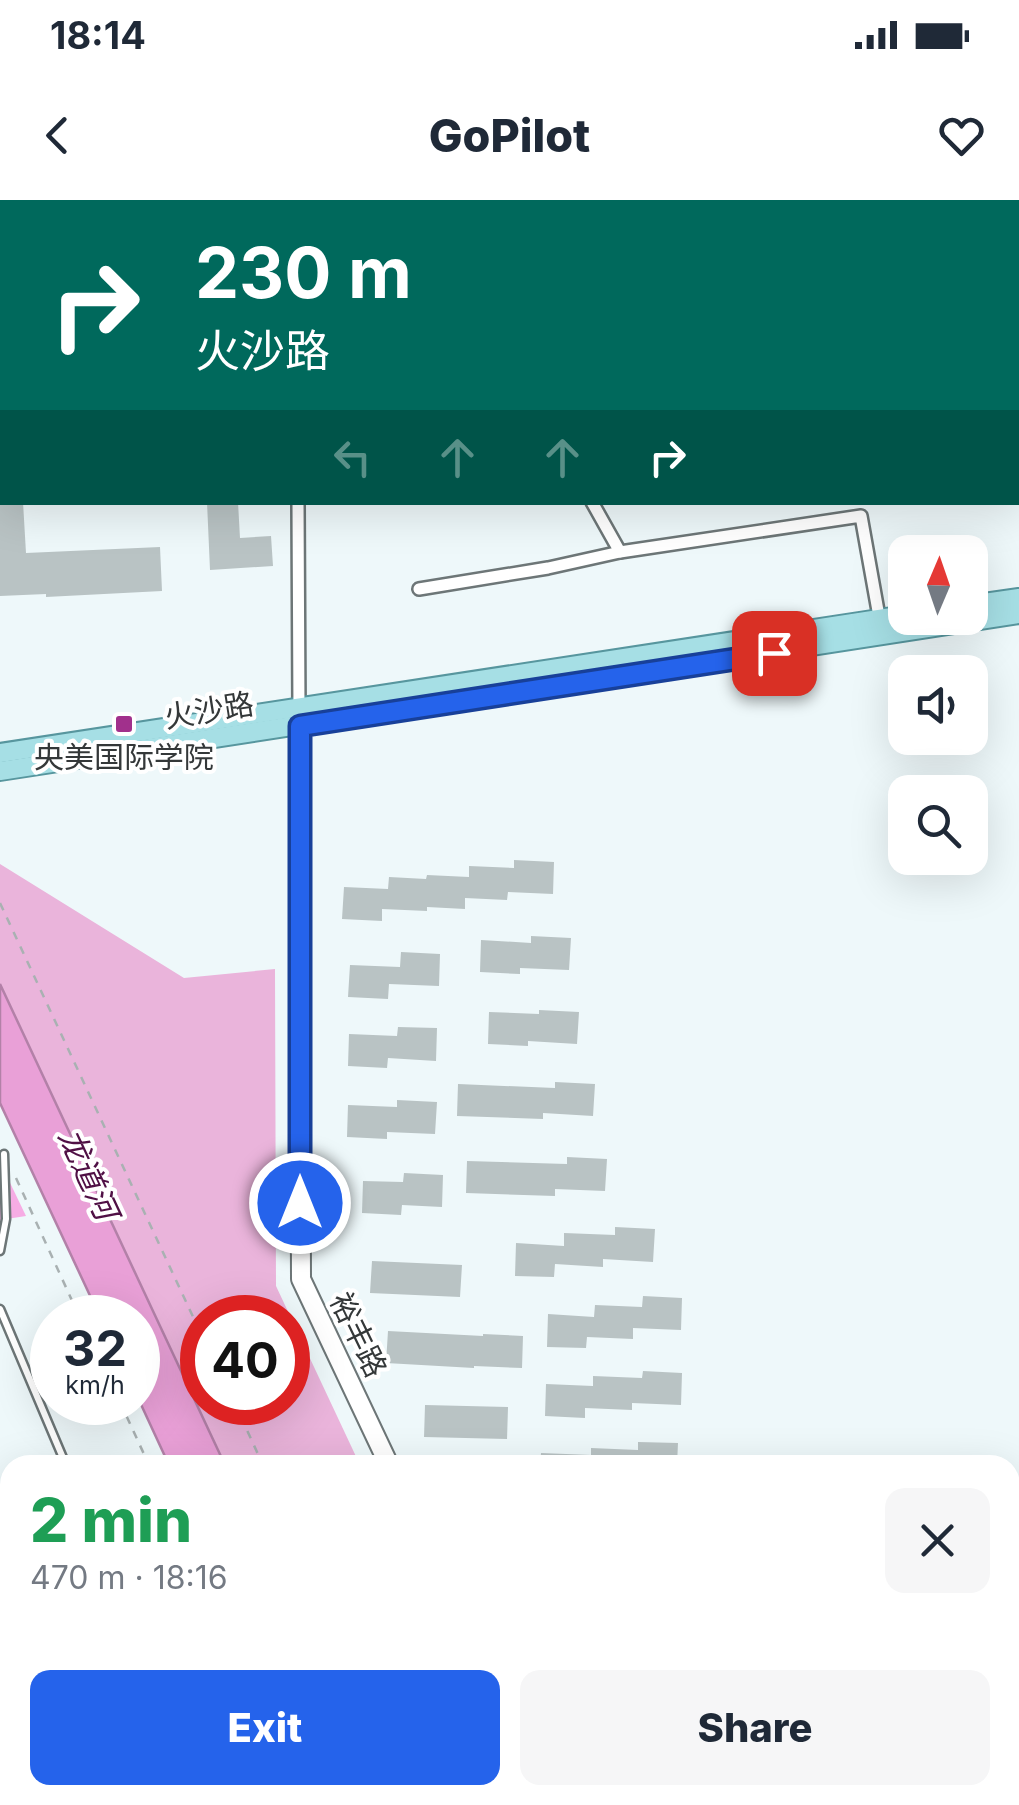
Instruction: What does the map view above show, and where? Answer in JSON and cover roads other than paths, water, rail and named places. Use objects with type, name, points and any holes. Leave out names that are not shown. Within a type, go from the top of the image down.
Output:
[{"type":"main road","points":[[988,602],[1019,598]]},
{"type":"main road","name":"火沙路","points":[[0,770],[299,718],[882,628],[1019,614]]},
{"type":"main road","name":"火沙路","points":[[882,628],[888,625]]},
{"type":"main road","name":"火沙路","points":[[0,754],[299,718]]},
{"type":"street","name":"裕丰路","points":[[298,505],[300,1279],[385,1455]]},
{"type":"street","points":[[594,505],[620,552]]},
{"type":"street","points":[[419,589],[620,552],[861,516],[882,628]]},
{"type":"lane","points":[[0,1251],[6,1219],[4,1154]]},
{"type":"lane","points":[[0,1310],[62,1455]]},
{"type":"water","name":"龙道河","points":[[0,984],[145,1295],[90,1295],[0,1103]]},
{"type":"water","name":"龙道河","points":[[160,1326],[180,1369],[180,1425],[206,1425],[220,1455],[164,1455],[150,1425],[160,1425]]},
{"type":"place","name":"央美国际学院","points":[[124,724]]}]
